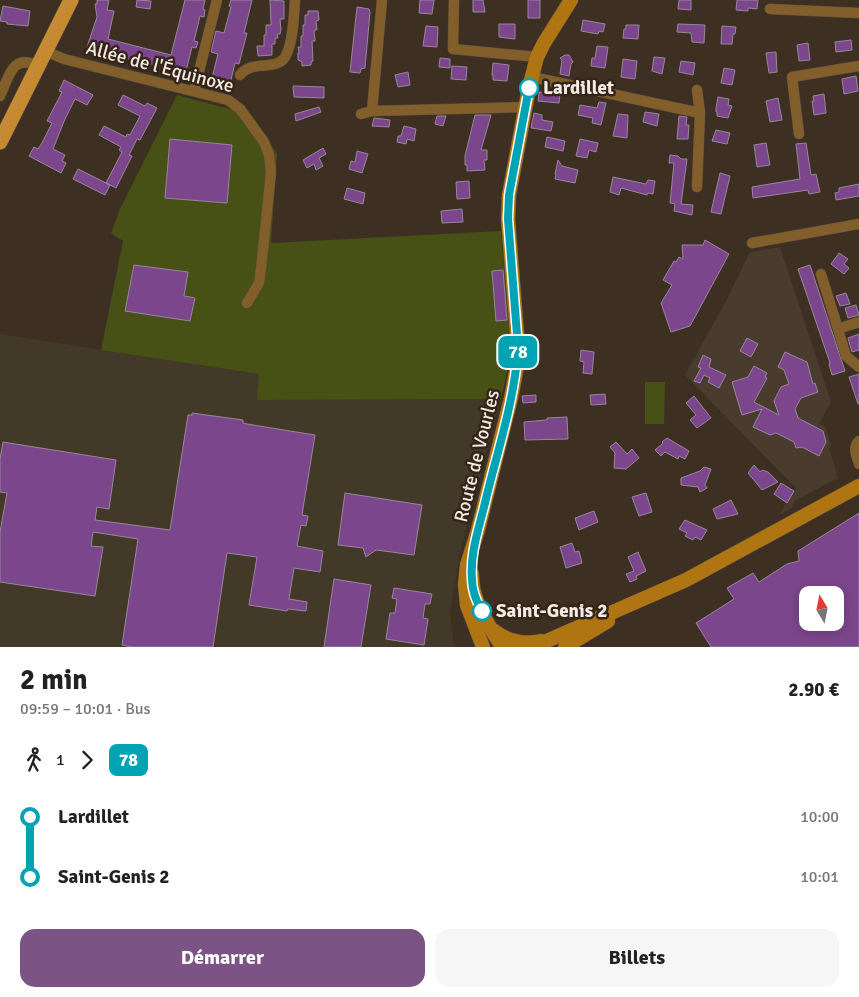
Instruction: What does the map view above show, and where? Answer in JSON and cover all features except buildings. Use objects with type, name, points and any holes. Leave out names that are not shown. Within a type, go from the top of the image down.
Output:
[{"type":"main road","points":[[0,142],[71,0]]},
{"type":"street","points":[[194,91],[217,0]]},
{"type":"street","points":[[240,75],[244,70],[253,66],[278,64],[285,58],[292,37],[295,0]]},
{"type":"street","points":[[372,111],[382,0]]},
{"type":"street","points":[[454,0],[454,49],[538,56]]},
{"type":"street","name":"Route de Vourles","points":[[483,647],[483,629],[472,579],[474,544],[511,398],[517,366],[518,347],[508,219],[509,195],[532,77],[538,56],[571,0]]},
{"type":"street","points":[[770,9],[859,13]]},
{"type":"street","name":"Allée de l'Équinoxe","points":[[45,51],[64,59],[194,91],[236,104],[264,142],[269,155],[270,172],[259,283],[247,303]]},
{"type":"street","points":[[0,96],[14,66],[26,61],[38,66]]},
{"type":"street","points":[[799,134],[792,78],[859,66]]},
{"type":"street","points":[[532,77],[700,113]]},
{"type":"street","points":[[697,90],[700,113],[697,187]]},
{"type":"street","points":[[361,114],[372,111],[526,107]]},
{"type":"street","points":[[752,243],[859,224]]},
{"type":"street","points":[[821,274],[846,356],[859,367]]},
{"type":"street","points":[[838,329],[859,322]]},
{"type":"street","points":[[859,441],[855,446],[855,450],[859,464]]},
{"type":"street","points":[[788,524],[808,506],[859,479]]},
{"type":"street","points":[[533,647],[686,580],[859,486]]},
{"type":"street","points":[[565,647],[642,600]]},
{"type":"street","points":[[483,629],[519,642],[546,642]]},
{"type":"street","points":[[479,647],[483,629]]},
{"type":"street","points":[[483,629],[484,636],[491,647]]},
{"type":"street","name":"Route de Vourles","points":[[483,629],[502,647]]},
{"type":"shaded area","points":[[780,247],[831,402],[819,424],[825,426],[838,478],[800,498],[794,502],[792,508],[779,515],[796,488],[685,375],[726,301],[750,252]]},
{"type":"shaded area","points":[[0,334],[259,374],[258,400],[501,399],[461,548],[450,612],[454,647],[0,647]]},
{"type":"green space","points":[[177,95],[252,115],[277,154],[271,243],[501,231],[510,339],[507,372],[501,399],[257,400],[259,374],[101,350],[123,241],[111,233],[120,209]]},
{"type":"green space","points":[[645,382],[665,382],[664,424],[645,424]]},
{"type":"bus line","name":"78","points":[[482,611],[473,590],[474,544],[511,398],[517,366],[518,347],[508,219],[509,195],[529,88]]},
{"type":"place","name":"Lardillet","points":[[529,88]]},
{"type":"place","name":"Saint-Genis 2","points":[[482,611]]}]
